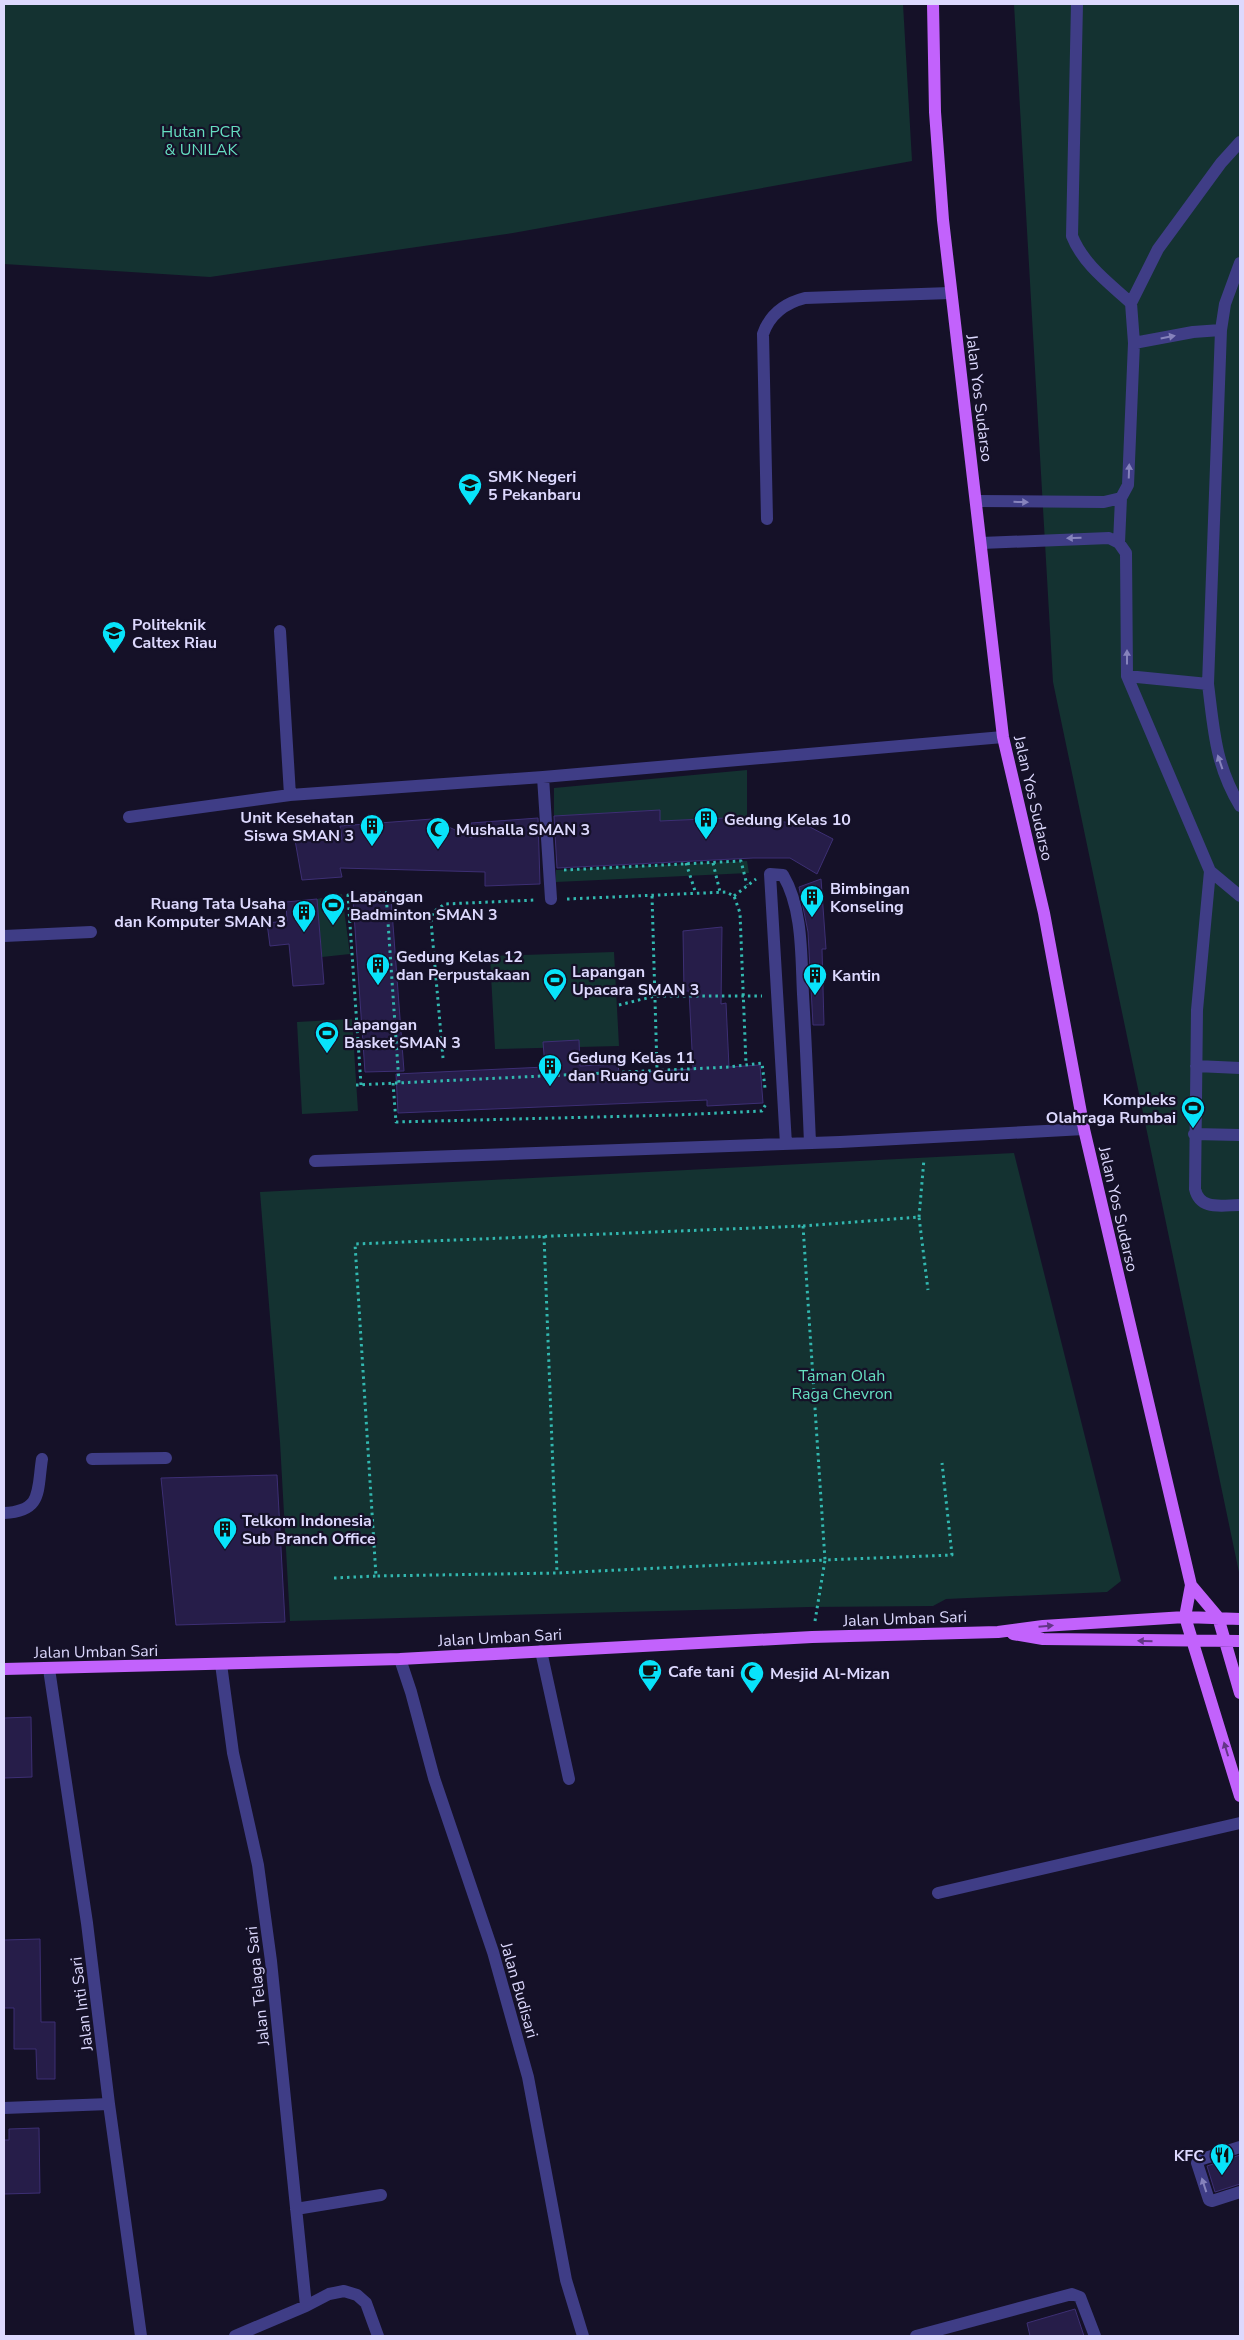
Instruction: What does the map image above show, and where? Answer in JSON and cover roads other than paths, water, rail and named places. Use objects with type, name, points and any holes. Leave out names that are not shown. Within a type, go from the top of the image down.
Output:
[{"type":"main road","name":"Jalan Yos Sudarso","points":[[933,4],[935,112],[950,293],[1003,736],[1044,912],[1084,1129],[1191,1585],[1185,1617]]},
{"type":"main road","name":"Jalan Yos Sudarso","points":[[1191,1585],[1218,1617],[1240,1693]]},
{"type":"main road","name":"Jalan Umban Sari","points":[[4,1669],[400,1659],[812,1637],[998,1632],[1043,1626],[1185,1617],[1240,1619]]},
{"type":"main road","points":[[1185,1617],[1240,1796]]},
{"type":"main road","name":"Jalan Umban Sari","points":[[998,1632],[1043,1639],[1240,1641]]},
{"type":"street","points":[[1077,4],[1072,236],[1076,248],[1084,258],[1131,303]]},
{"type":"street","points":[[1119,543],[1121,498],[1128,485],[1134,343],[1131,303],[1158,249],[1221,162],[1240,142]]},
{"type":"street","points":[[1240,263],[1225,304],[1220,330],[1208,684],[1216,749],[1229,787],[1240,806]]},
{"type":"street","points":[[767,519],[763,334],[774,314],[784,306],[805,298],[950,293]]},
{"type":"street","points":[[1134,343],[1193,332],[1220,330]]},
{"type":"street","points":[[976,501],[1104,502],[1121,498]]},
{"type":"street","points":[[981,543],[1109,538],[1119,543],[1126,553],[1127,676],[1210,871],[1240,896]]},
{"type":"street","points":[[280,631],[290,795]]},
{"type":"street","points":[[1127,676],[1208,684]]},
{"type":"street","points":[[129,817],[290,795],[543,777],[1003,736]]},
{"type":"street","points":[[543,777],[551,899]]},
{"type":"street","points":[[1210,871],[1197,1010],[1194,1134],[1195,1189],[1197,1199],[1205,1205],[1240,1205]]},
{"type":"street","points":[[786,1144],[770,874],[783,875],[789,884],[797,919],[810,1143]]},
{"type":"street","points":[[4,936],[91,932]]},
{"type":"street","points":[[1196,1066],[1240,1068]]},
{"type":"street","points":[[315,1161],[786,1144],[1084,1129]]},
{"type":"street","points":[[1194,1134],[1240,1135]]},
{"type":"street","points":[[92,1458],[166,1458]]},
{"type":"street","points":[[4,1513],[28,1509],[34,1502],[42,1459]]},
{"type":"street","points":[[542,1651],[569,1779]]},
{"type":"street","name":"Jalan Budisari","points":[[400,1659],[411,1692],[434,1778],[493,1952],[528,2077],[566,2280],[583,2336]]},
{"type":"street","name":"Jalan Telaga Sari","points":[[221,1664],[233,1753],[258,1865],[272,1961],[306,2306]]},
{"type":"street","name":"Jalan Inti Sari","points":[[49,1669],[87,1923],[109,2104],[141,2336]]},
{"type":"street","points":[[938,1892],[1240,1824]]},
{"type":"street","points":[[4,2108],[109,2104]]},
{"type":"street","points":[[1240,2147],[1199,2160],[1197,2164],[1209,2200],[1214,2201],[1240,2192]]},
{"type":"street","points":[[296,2208],[381,2195]]},
{"type":"street","points":[[235,2336],[306,2306],[328,2294],[344,2291],[357,2295],[366,2303],[378,2336]]},
{"type":"street","points":[[916,2336],[1072,2294],[1080,2297],[1095,2336]]},
{"type":"place","name":"SMK Negeri 5 Pekanbaru","points":[[470,506]]},
{"type":"place","name":"Politeknik Caltex Riau","points":[[114,654]]},
{"type":"place","name":"Gedung Kelas 10","points":[[706,840]]},
{"type":"place","name":"Unit Kesehatan Siswa SMAN 3","points":[[372,847]]},
{"type":"place","name":"Mushalla SMAN 3","points":[[438,850]]},
{"type":"place","name":"Bimbingan Konseling","points":[[812,918]]},
{"type":"place","name":"Lapangan Badminton SMAN 3","points":[[333,926]]},
{"type":"place","name":"Ruang Tata Usaha dan Komputer SMAN 3","points":[[304,933]]},
{"type":"place","name":"Gedung Kelas 12 dan Perpustakaan","points":[[378,986]]},
{"type":"place","name":"Kantin","points":[[815,996]]},
{"type":"place","name":"Lapangan Upacara SMAN 3","points":[[555,1001]]},
{"type":"place","name":"Lapangan Basket SMAN 3","points":[[327,1054]]},
{"type":"place","name":"Gedung Kelas 11 dan Ruang Guru","points":[[550,1087]]},
{"type":"place","name":"Kompleks Olahraga Rumbai","points":[[1193,1129]]},
{"type":"place","name":"Telkom Indonesia Sub Branch Office","points":[[225,1550]]},
{"type":"place","name":"Cafe tani","points":[[650,1692]]},
{"type":"place","name":"Mesjid Al-Mizan","points":[[752,1694]]},
{"type":"place","name":"KFC","points":[[1222,2176]]},
{"type":"park label","name":"Hutan PCR & UNILAK","points":[[201,140]]},
{"type":"park label","name":"Taman Olah Raga Chevron","points":[[842,1384]]}]
